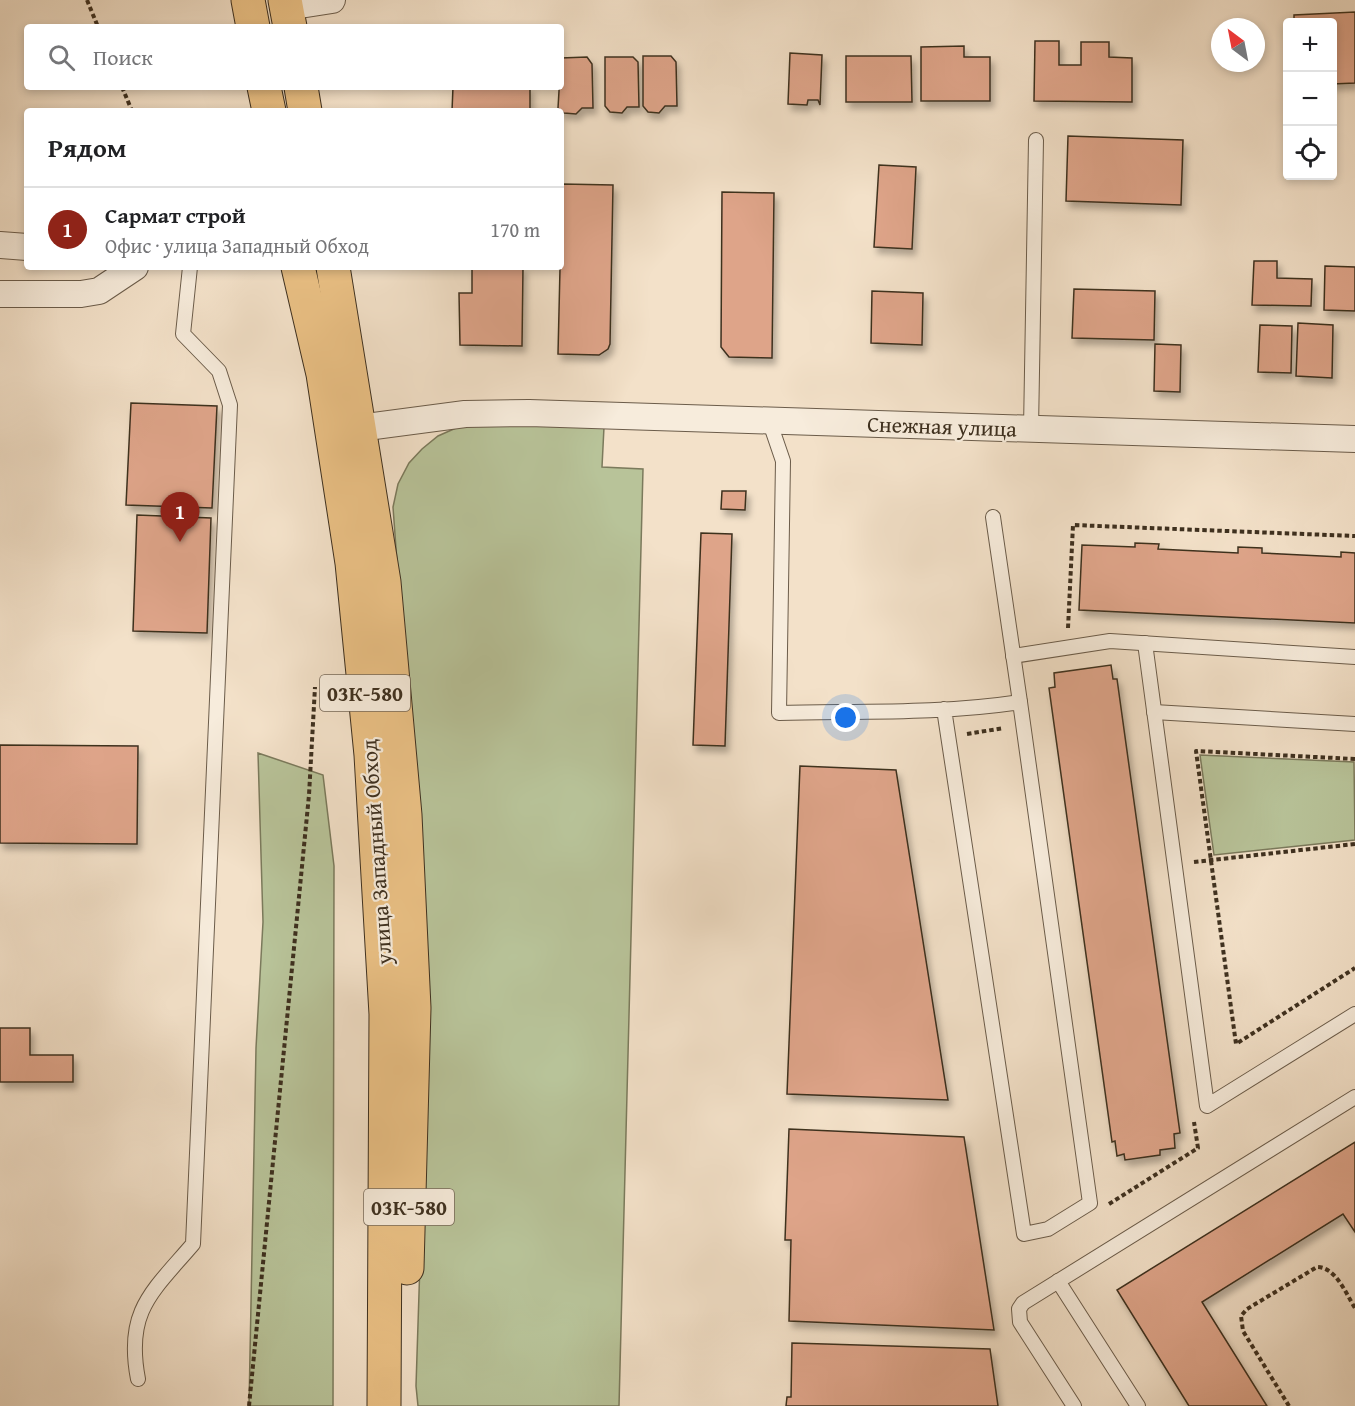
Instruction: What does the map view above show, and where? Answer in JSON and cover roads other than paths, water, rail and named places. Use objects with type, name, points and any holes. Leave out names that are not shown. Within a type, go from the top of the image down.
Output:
[{"type":"highway","points":[[248,0],[252,24]]},
{"type":"highway","points":[[265,90],[268,108]]},
{"type":"highway","points":[[302,90],[304,108]]},
{"type":"highway","name":"улица Западный Обход","points":[[299,270],[323,374],[352,563],[371,755],[386,1014],[384,1406]]},
{"type":"highway","name":"улица Западный Обход","points":[[333,270],[384,582],[407,861],[414,1008],[403,1406]]},
{"type":"street","points":[[287,11],[332,0]]},
{"type":"street","points":[[0,245],[24,246]]},
{"type":"street","points":[[0,294],[81,294],[99,291],[130,270]]},
{"type":"street","name":"Снежная улица","points":[[359,428],[465,414],[529,413],[1355,439]]},
{"type":"lane","points":[[1031,429],[1036,140]]},
{"type":"lane","points":[[138,1379],[133,1340],[146,1299],[193,1244],[230,405],[219,371],[183,334],[190,270]]},
{"type":"lane","points":[[769,420],[783,461],[779,713],[983,708],[1020,702]]},
{"type":"lane","points":[[944,709],[1024,1234],[1048,1229],[1090,1203],[993,517]]},
{"type":"lane","points":[[1013,656],[1110,641],[1355,657]]},
{"type":"lane","points":[[1145,643],[1207,1106],[1355,1014]]},
{"type":"lane","points":[[1154,712],[1355,724]]},
{"type":"lane","points":[[1074,1406],[1020,1322],[1019,1309],[1023,1303],[1355,1097]]},
{"type":"lane","points":[[1059,1281],[1138,1406]]},
{"type":"place","name":"Сармат строй","points":[[180,542]]}]
